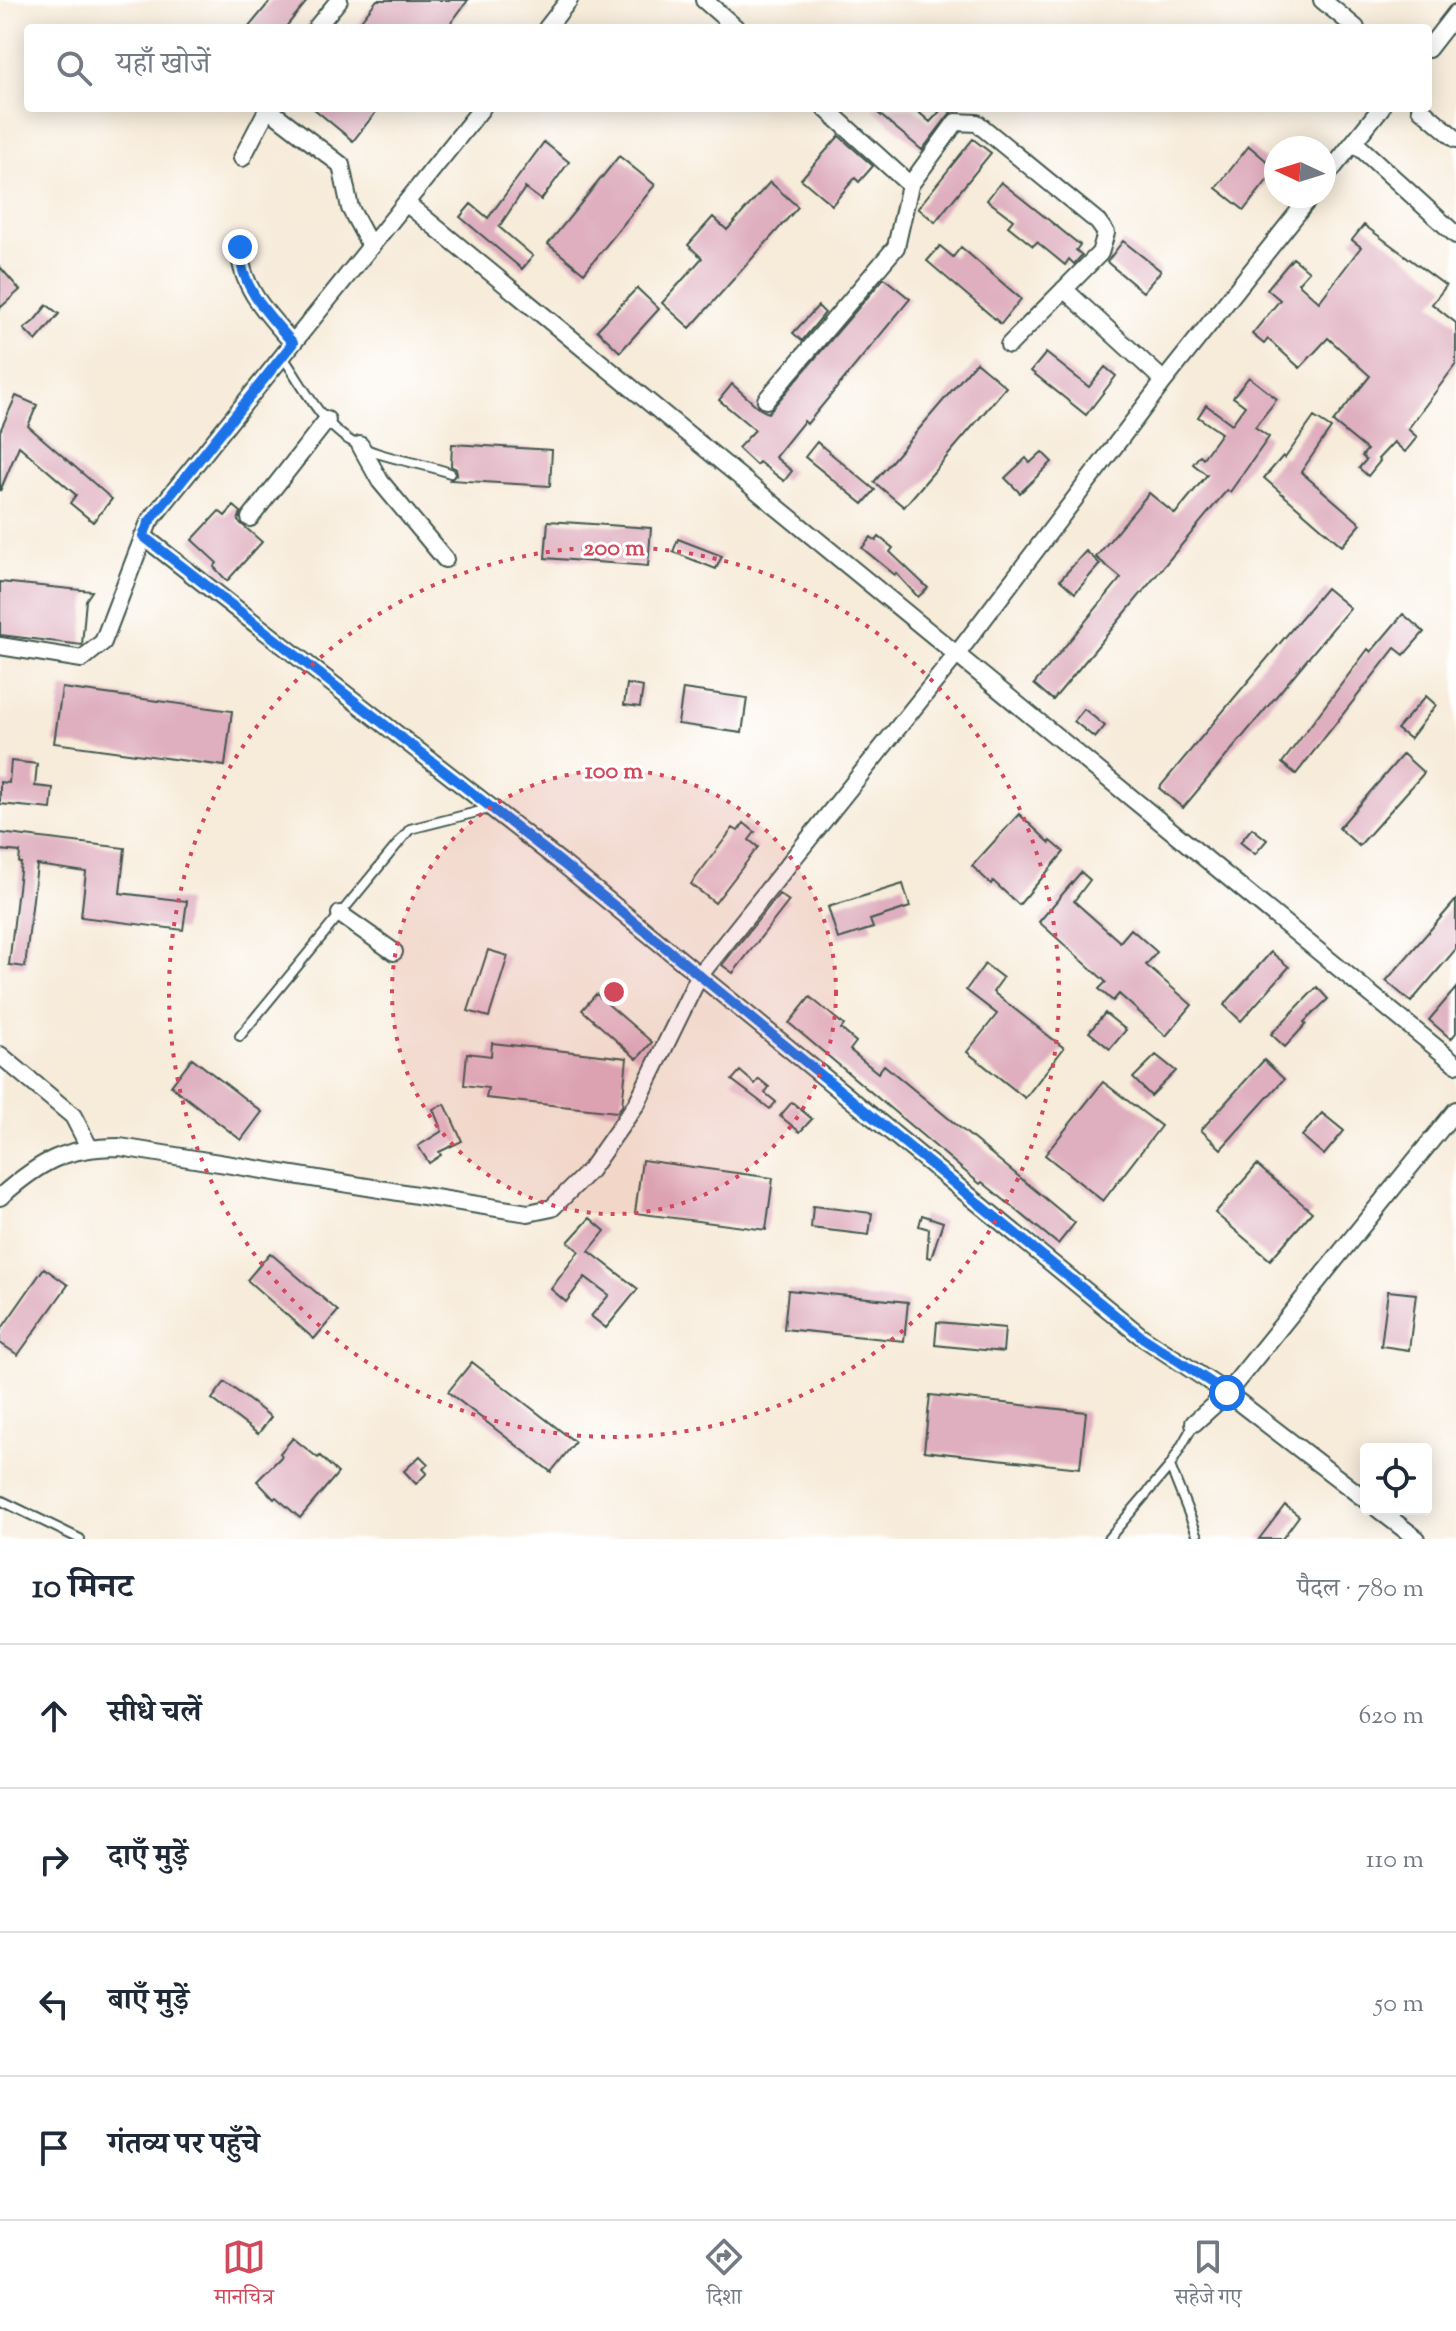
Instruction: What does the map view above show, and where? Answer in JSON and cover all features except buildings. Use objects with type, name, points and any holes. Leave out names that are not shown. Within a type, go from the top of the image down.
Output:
[{"type":"street","points":[[319,24],[339,0]]},
{"type":"street","points":[[550,24],[569,0]]},
{"type":"street","points":[[704,0],[731,24]]},
{"type":"street","points":[[1322,0],[1351,24]]},
{"type":"street","points":[[1432,44],[1456,13]]},
{"type":"street","points":[[242,158],[265,112]]},
{"type":"street","points":[[272,112],[341,165],[350,208],[371,247]]},
{"type":"street","points":[[0,646],[82,659],[103,642],[149,522],[479,112]]},
{"type":"street","points":[[829,112],[910,185]]},
{"type":"street","points":[[1336,164],[1378,112]]},
{"type":"street","points":[[1425,112],[1456,139]]},
{"type":"street","points":[[766,400],[896,247],[910,185],[956,122],[977,123],[1098,222],[1106,233],[1100,253],[1009,345]]},
{"type":"street","points":[[1354,142],[1456,235]]},
{"type":"street","points":[[406,203],[1456,1064]]},
{"type":"street","points":[[0,1197],[22,1177],[56,1156],[89,1147],[120,1147],[528,1213],[552,1208],[590,1170],[637,1103],[699,976],[957,654],[1164,381],[1301,208]]},
{"type":"street","points":[[240,247],[239,261],[250,288],[288,350]]},
{"type":"street","points":[[1064,289],[1164,381]]},
{"type":"street","points":[[250,518],[327,420]]},
{"type":"street","points":[[360,445],[380,481],[445,559]]},
{"type":"street","points":[[143,536],[562,863],[1142,1337],[1227,1393],[1360,1495]]},
{"type":"street","points":[[340,914],[394,952]]},
{"type":"street","points":[[0,1055],[73,1116],[89,1147]]},
{"type":"street","points":[[1194,1423],[1227,1393],[1456,1110]]},
{"type":"street","points":[[1386,1515],[1417,1539]]},
{"type":"lane","points":[[288,350],[327,420],[349,440],[450,473]]},
{"type":"lane","points":[[240,1036],[410,829],[490,808]]},
{"type":"lane","points":[[1108,1539],[1170,1466],[1194,1423]]},
{"type":"lane","points":[[1170,1466],[1199,1539]]},
{"type":"lane","points":[[0,1500],[80,1539]]},
{"type":"route","points":[[240,247],[239,261],[250,288],[293,343],[149,522],[143,536],[562,863],[1142,1337],[1227,1393]]}]
